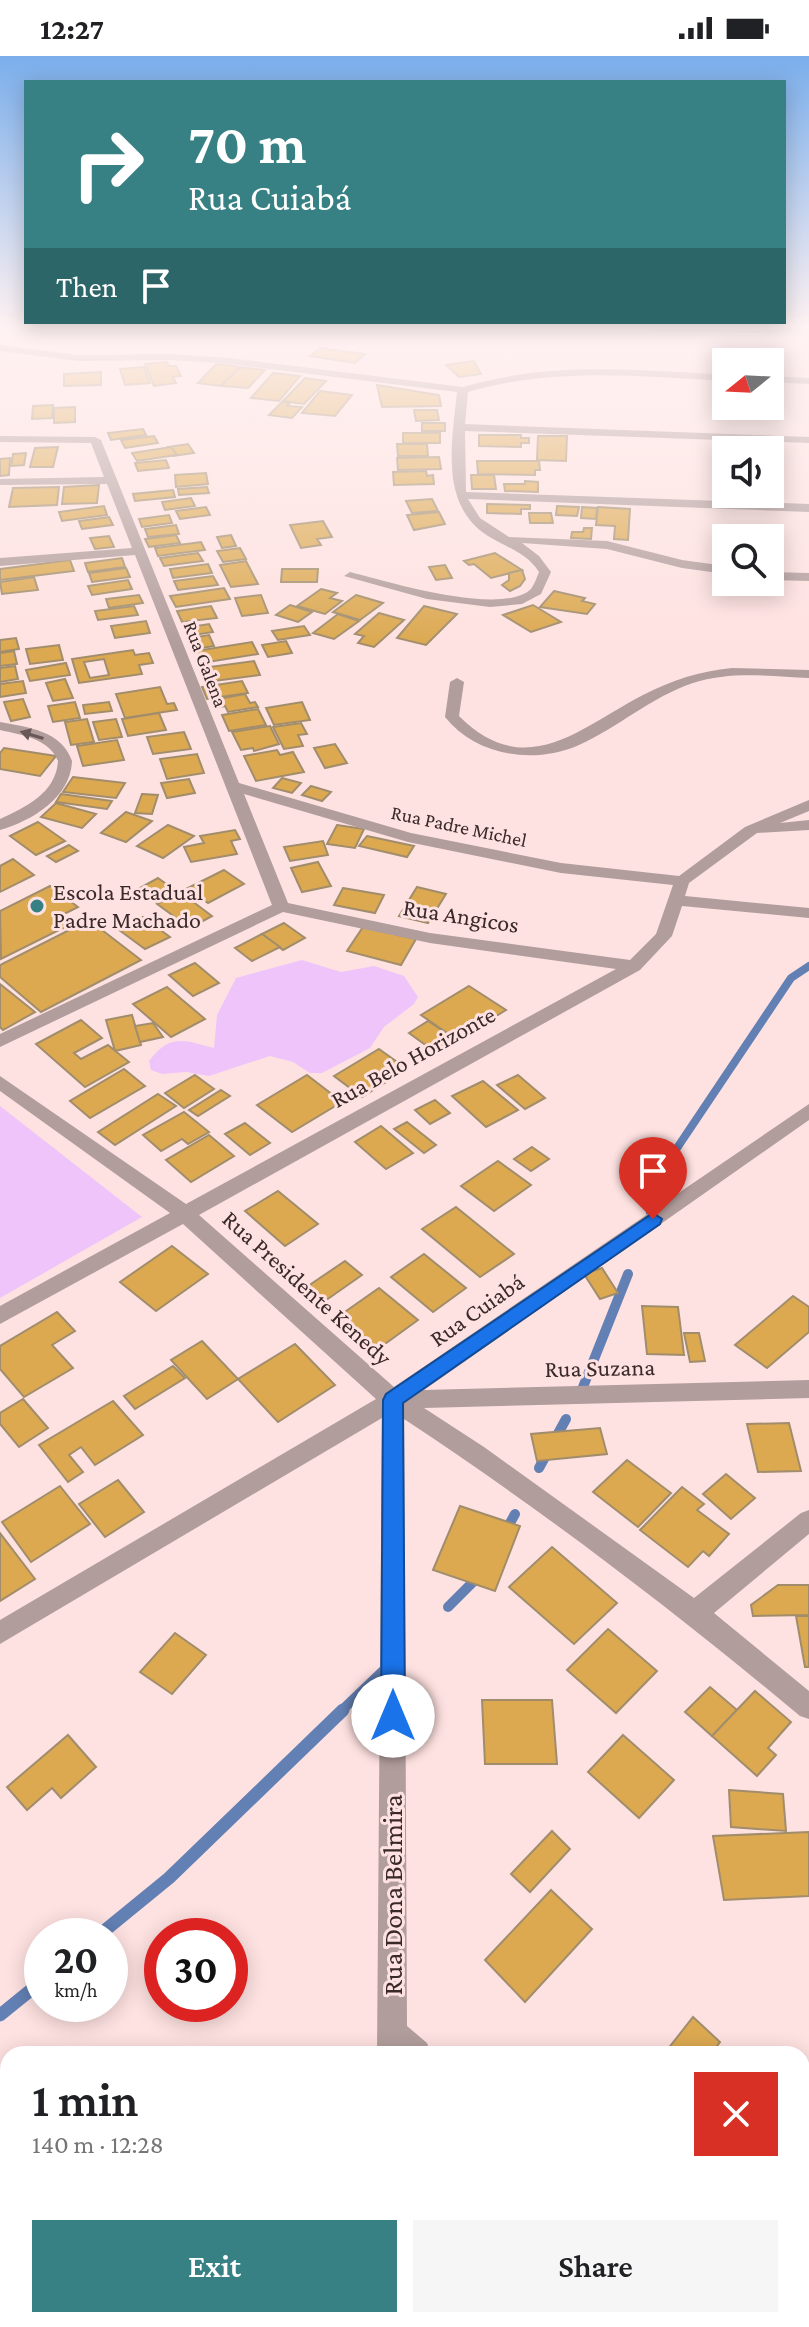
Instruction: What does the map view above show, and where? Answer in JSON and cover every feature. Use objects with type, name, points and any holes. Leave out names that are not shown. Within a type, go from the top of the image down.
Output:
[{"type":"street","points":[[350,576],[471,603],[514,602],[530,597],[541,588],[545,572],[528,549],[502,538],[479,523],[464,507],[459,435]]},
{"type":"street","points":[[674,435],[809,440]]},
{"type":"street","name":"Rua Galena","points":[[0,439],[95,440],[281,907]]},
{"type":"street","points":[[0,482],[110,480]]},
{"type":"street","points":[[461,495],[809,508]]},
{"type":"street","points":[[502,538],[607,545],[682,564],[712,568]]},
{"type":"street","points":[[0,562],[140,551]]},
{"type":"street","points":[[784,576],[809,577]]},
{"type":"street","points":[[457,682],[452,717],[467,735],[486,744],[515,750],[572,743],[612,718],[685,681],[720,672],[809,674]]},
{"type":"street","points":[[0,726],[44,738],[61,750],[67,763],[61,784],[38,806],[0,825]]},
{"type":"street","name":"Rua Padre Michel","points":[[232,786],[424,841],[561,868],[682,881]]},
{"type":"street","points":[[682,881],[751,830],[809,805]]},
{"type":"street","points":[[751,830],[809,825]]},
{"type":"street","name":"Rua Belo Horizonte","points":[[0,1316],[634,966],[664,936],[682,881]]},
{"type":"street","points":[[675,900],[809,913]]},
{"type":"street","points":[[0,1041],[281,907]]},
{"type":"street","name":"Rua Angicos","points":[[281,907],[430,938],[634,966]]},
{"type":"street","name":"Rua Presidente Kenedy","points":[[0,1082],[184,1213],[393,1400],[476,1454],[695,1613],[809,1707]]},
{"type":"street","name":"Rua Cuiabá","points":[[0,1633],[393,1400],[809,1111]]},
{"type":"street","name":"Rua Suzana","points":[[393,1400],[809,1389]]},
{"type":"street","name":"Rua Dona Belmira","points":[[392,2044],[393,1400]]},
{"type":"street","points":[[695,1613],[809,1520]]},
{"type":"shaded area","points":[[302,960],[341,972],[374,966],[404,976],[418,997],[414,1004],[384,1027],[370,1048],[322,1073],[310,1073],[293,1062],[270,1056],[209,1076],[186,1072],[162,1074],[151,1070],[149,1061],[171,1042],[186,1041],[214,1048],[217,1015],[236,978]]},
{"type":"shaded area","points":[[0,1106],[142,1217],[0,1298]]},
{"type":"building","points":[[109,435],[146,435],[111,440]]},
{"type":"building","points":[[403,435],[440,435],[440,443],[403,443]]},
{"type":"building","points":[[479,435],[521,435],[521,438],[529,438],[529,443],[521,443],[521,447],[479,446]]},
{"type":"building","points":[[154,436],[158,443],[125,448],[121,440]]},
{"type":"building","points":[[538,436],[567,436],[566,461],[537,460]]},
{"type":"building","points":[[188,444],[194,453],[173,456],[168,447]]},
{"type":"building","points":[[397,444],[427,444],[428,456],[398,456]]},
{"type":"building","points":[[58,447],[53,467],[30,467],[35,448]]},
{"type":"building","points":[[171,447],[177,455],[137,461],[132,453]]},
{"type":"building","points":[[26,453],[24,465],[11,466],[13,454]]},
{"type":"building","points":[[439,457],[441,469],[398,470],[397,458]]},
{"type":"building","points":[[10,458],[9,475],[0,476],[0,459]]},
{"type":"building","points":[[166,460],[169,468],[138,471],[135,463]]},
{"type":"building","points":[[477,461],[539,461],[540,470],[535,470],[535,475],[478,474]]},
{"type":"building","points":[[426,471],[427,476],[433,475],[434,484],[394,485],[393,472]]},
{"type":"building","points":[[206,473],[208,484],[176,487],[175,475]]},
{"type":"building","points":[[471,475],[494,475],[496,489],[472,489]]},
{"type":"building","points":[[525,481],[538,482],[538,492],[505,491],[504,484],[525,484]]},
{"type":"building","points":[[99,485],[97,503],[62,504],[64,487]]},
{"type":"building","points":[[59,487],[57,505],[9,507],[13,488]]},
{"type":"building","points":[[207,487],[209,493],[179,495],[178,489]]},
{"type":"building","points":[[173,490],[175,497],[135,501],[133,494]]},
{"type":"building","points":[[191,498],[195,506],[165,510],[162,502]]},
{"type":"building","points":[[432,499],[438,511],[412,513],[406,501]]},
{"type":"building","points":[[487,504],[530,505],[530,509],[521,509],[521,514],[487,513]]},
{"type":"building","points":[[104,506],[107,515],[62,521],[59,512]]},
{"type":"building","points":[[557,506],[579,507],[577,516],[556,515]]},
{"type":"building","points":[[206,507],[210,515],[180,519],[176,511]]},
{"type":"building","points":[[582,507],[597,508],[596,519],[581,518]]},
{"type":"building","points":[[598,507],[630,509],[628,540],[614,539],[615,526],[596,525]]},
{"type":"building","points":[[439,512],[445,524],[414,530],[407,515]]},
{"type":"building","points":[[529,513],[551,513],[553,523],[530,523]]},
{"type":"building","points":[[169,515],[172,523],[142,527],[139,519]]},
{"type":"building","points":[[109,517],[113,525],[82,529],[79,521]]},
{"type":"building","points":[[323,521],[332,537],[317,539],[321,545],[301,548],[290,525]]},
{"type":"building","points":[[176,525],[179,534],[148,537],[145,529]]},
{"type":"building","points":[[584,528],[592,528],[591,539],[571,538],[572,532],[583,532]]},
{"type":"building","points":[[176,535],[180,543],[149,547],[145,539]]},
{"type":"building","points":[[231,535],[236,546],[222,548],[217,537]]},
{"type":"building","points":[[109,536],[114,547],[95,549],[90,538]]},
{"type":"building","points":[[201,542],[205,550],[158,556],[155,548]]},
{"type":"building","points":[[240,548],[246,559],[223,562],[217,551]]},
{"type":"building","points":[[198,553],[203,561],[164,566],[160,558]]},
{"type":"building","points":[[495,553],[522,570],[491,578],[474,564],[464,561]]},
{"type":"building","points":[[122,558],[125,567],[88,572],[85,563]]},
{"type":"building","points":[[70,560],[74,571],[0,580],[0,569]]},
{"type":"building","points":[[246,561],[258,584],[231,587],[220,565]]},
{"type":"building","points":[[208,564],[212,573],[173,578],[170,569]]},
{"type":"building","points":[[445,565],[452,578],[436,580],[429,567]]},
{"type":"building","points":[[126,568],[130,577],[92,582],[89,573]]},
{"type":"building","points":[[282,569],[318,569],[317,582],[281,582]]},
{"type":"building","points":[[522,570],[525,579],[520,586],[510,591],[502,585],[509,580],[509,573]]},
{"type":"building","points":[[213,576],[218,585],[178,590],[174,581]]},
{"type":"building","points":[[34,577],[38,590],[2,594],[0,582]]},
{"type":"building","points":[[128,580],[132,589],[92,595],[88,586]]},
{"type":"building","points":[[224,588],[230,599],[176,607],[170,596]]},
{"type":"building","points":[[321,589],[337,593],[330,598],[342,601],[325,614],[297,606]]},
{"type":"building","points":[[554,591],[585,598],[582,601],[595,604],[587,614],[540,607]]},
{"type":"building","points":[[139,595],[143,603],[109,608],[106,599]]},
{"type":"building","points":[[261,595],[268,613],[242,616],[235,598]]},
{"type":"building","points":[[356,595],[383,603],[360,620],[333,612]]},
{"type":"building","points":[[290,605],[312,612],[298,622],[276,615]]},
{"type":"building","points":[[533,605],[561,622],[531,632],[503,615]]},
{"type":"building","points":[[134,606],[138,615],[98,620],[95,611]]},
{"type":"building","points":[[211,606],[217,618],[182,622],[177,611]]},
{"type":"building","points":[[424,606],[457,614],[426,645],[397,638]]},
{"type":"building","points":[[379,613],[404,620],[374,647],[358,643],[364,636],[355,634]]},
{"type":"building","points":[[338,614],[359,621],[334,639],[313,633]]},
{"type":"building","points":[[146,621],[150,633],[115,638],[111,626]]},
{"type":"building","points":[[209,624],[213,632],[188,636],[184,628]]},
{"type":"building","points":[[304,626],[310,635],[278,640],[272,631]]},
{"type":"building","points":[[209,635],[214,646],[196,649],[191,638]]},
{"type":"building","points":[[16,638],[19,649],[0,652],[0,640]]},
{"type":"building","points":[[286,641],[292,653],[268,657],[262,645]]},
{"type":"building","points":[[252,642],[258,654],[202,663],[196,651]]},
{"type":"building","points":[[59,645],[63,660],[30,664],[26,649]]},
{"type":"building","points":[[133,650],[135,655],[149,653],[153,663],[139,665],[142,674],[79,683],[72,659]],"holes":[[[104,659],[109,675],[90,678],[84,662]]]},
{"type":"building","points":[[14,651],[17,664],[0,666],[0,653]]},
{"type":"building","points":[[254,661],[260,675],[207,682],[202,668]]},
{"type":"building","points":[[66,663],[70,675],[30,681],[26,670]]},
{"type":"building","points":[[15,666],[18,679],[0,682],[0,668]]},
{"type":"building","points":[[65,679],[73,698],[53,701],[46,683]]},
{"type":"building","points":[[23,681],[26,693],[0,697],[0,684]]},
{"type":"building","points":[[242,681],[248,693],[207,699],[202,687]]},
{"type":"building","points":[[160,687],[167,704],[174,703],[177,710],[125,718],[116,694]]},
{"type":"building","points":[[245,694],[250,703],[255,702],[258,707],[228,712],[225,706],[216,708],[212,700]]},
{"type":"building","points":[[23,699],[30,717],[11,721],[4,702]]},
{"type":"building","points":[[75,702],[80,718],[53,722],[48,706]]},
{"type":"building","points":[[109,702],[112,711],[85,714],[83,705]]},
{"type":"building","points":[[302,702],[310,720],[274,725],[266,708]]},
{"type":"building","points":[[258,709],[266,725],[229,731],[222,715]]},
{"type":"building","points":[[159,713],[166,730],[128,736],[122,719]]},
{"type":"building","points":[[87,719],[94,742],[71,745],[65,722]]},
{"type":"building","points":[[116,719],[122,737],[99,740],[93,722]]},
{"type":"building","points":[[301,723],[307,734],[298,735],[303,746],[284,749],[273,727]]},
{"type":"building","points":[[270,726],[279,744],[254,751],[253,748],[241,750],[232,732]]},
{"type":"building","points":[[184,732],[191,749],[153,754],[147,737]]},
{"type":"building","points":[[117,740],[124,760],[83,766],[77,746]]},
{"type":"building","points":[[335,744],[347,763],[325,768],[314,748]]},
{"type":"building","points":[[4,748],[56,756],[40,776],[0,769],[0,753]]},
{"type":"building","points":[[277,750],[280,755],[293,752],[304,772],[256,781],[244,756]]},
{"type":"building","points":[[197,754],[204,773],[167,779],[160,759]]},
{"type":"building","points":[[73,777],[125,783],[116,798],[63,792]]},
{"type":"building","points":[[282,778],[301,783],[292,793],[273,788]]},
{"type":"building","points":[[189,779],[195,793],[167,798],[161,783]]},
{"type":"building","points":[[311,786],[331,792],[322,801],[302,795]]},
{"type":"building","points":[[61,794],[112,801],[107,809],[56,802]]},
{"type":"building","points":[[142,794],[158,795],[152,814],[135,813]]},
{"type":"building","points":[[56,803],[96,814],[82,828],[41,817]]},
{"type":"building","points":[[126,812],[152,821],[126,842],[101,833]]},
{"type":"building","points":[[38,822],[65,841],[36,855],[10,836]]},
{"type":"building","points":[[168,825],[194,836],[163,858],[137,846]]},
{"type":"building","points":[[337,825],[364,829],[355,848],[327,844]]},
{"type":"building","points":[[235,830],[240,839],[231,841],[237,854],[191,862],[184,847],[204,843],[200,836]]},
{"type":"building","points":[[367,836],[414,846],[407,857],[359,846]]},
{"type":"building","points":[[323,841],[328,855],[290,861],[284,847]]},
{"type":"building","points":[[69,845],[78,851],[56,862],[47,856]]},
{"type":"building","points":[[13,859],[34,875],[0,892],[0,866]]},
{"type":"building","points":[[318,862],[331,886],[302,892],[291,868]]},
{"type":"building","points":[[224,870],[244,884],[208,903],[188,888]]},
{"type":"building","points":[[158,878],[176,891],[156,902],[138,889]]},
{"type":"building","points":[[50,886],[78,907],[56,918],[67,926],[1,959],[0,911]]},
{"type":"building","points":[[417,887],[446,894],[428,923],[399,916]]},
{"type":"building","points":[[343,888],[384,895],[375,913],[334,905]]},
{"type":"building","points":[[180,892],[212,916],[190,928],[157,904]]},
{"type":"building","points":[[143,917],[170,937],[145,949],[119,930]]},
{"type":"building","points":[[89,920],[141,960],[41,1012],[0,977],[0,965]]},
{"type":"building","points":[[284,923],[305,938],[283,950],[262,934]]},
{"type":"building","points":[[363,927],[416,939],[401,965],[347,951]]},
{"type":"building","points":[[262,934],[280,947],[252,961],[235,948]]},
{"type":"building","points":[[195,963],[219,983],[193,996],[169,975]]},
{"type":"building","points":[[0,984],[35,1012],[3,1030],[0,1027]]},
{"type":"building","points":[[469,986],[506,1010],[457,1040],[421,1015]]},
{"type":"building","points":[[167,987],[205,1019],[171,1037],[133,1004]]},
{"type":"building","points":[[132,1015],[141,1045],[115,1051],[106,1020]]},
{"type":"building","points":[[81,1020],[102,1038],[74,1053],[81,1059],[108,1045],[129,1062],[85,1087],[36,1044]]},
{"type":"building","points":[[428,1021],[458,1042],[438,1054],[409,1033]]},
{"type":"building","points":[[153,1023],[163,1037],[140,1042],[135,1026]]},
{"type":"building","points":[[379,1049],[407,1069],[362,1097],[334,1076]]},
{"type":"building","points":[[124,1069],[145,1086],[90,1118],[70,1101]]},
{"type":"building","points":[[195,1075],[214,1089],[184,1108],[165,1093]]},
{"type":"building","points":[[307,1075],[342,1102],[292,1132],[257,1105]]},
{"type":"building","points":[[518,1075],[545,1098],[525,1109],[497,1085]]},
{"type":"building","points":[[483,1081],[518,1110],[486,1127],[452,1096]]},
{"type":"building","points":[[221,1090],[230,1096],[198,1116],[189,1110]]},
{"type":"building","points":[[158,1094],[176,1106],[115,1145],[98,1132]]},
{"type":"building","points":[[435,1100],[450,1113],[430,1124],[415,1110]]},
{"type":"building","points":[[184,1112],[209,1132],[188,1144],[182,1139],[161,1151],[143,1135]]},
{"type":"building","points":[[407,1122],[436,1145],[424,1153],[394,1129]]},
{"type":"building","points":[[245,1123],[270,1143],[250,1155],[225,1134]]},
{"type":"building","points":[[381,1126],[413,1153],[386,1169],[355,1142]]},
{"type":"building","points":[[209,1135],[234,1156],[191,1182],[166,1160]]},
{"type":"building","points":[[532,1147],[549,1159],[531,1171],[514,1159]]},
{"type":"building","points":[[498,1161],[531,1185],[494,1211],[461,1186]]},
{"type":"building","points":[[278,1191],[318,1224],[285,1246],[245,1211]]},
{"type":"building","points":[[456,1207],[514,1254],[480,1277],[422,1229]]},
{"type":"building","points":[[172,1246],[208,1274],[156,1311],[120,1282]]},
{"type":"building","points":[[424,1254],[466,1288],[433,1312],[391,1277]]},
{"type":"building","points":[[345,1261],[362,1275],[322,1303],[305,1288]]},
{"type":"building","points":[[602,1268],[618,1293],[600,1299],[584,1274]]},
{"type":"building","points":[[379,1288],[418,1320],[378,1349],[339,1316]]},
{"type":"building","points":[[793,1296],[809,1307],[809,1332],[767,1368],[735,1345]]},
{"type":"building","points":[[642,1306],[678,1307],[684,1355],[647,1354]]},
{"type":"building","points":[[57,1312],[75,1331],[52,1345],[73,1368],[24,1397],[0,1369],[0,1346]]},
{"type":"building","points":[[684,1333],[699,1333],[705,1361],[690,1362]]},
{"type":"building","points":[[202,1341],[238,1379],[207,1399],[171,1360]]},
{"type":"building","points":[[295,1344],[335,1385],[278,1422],[238,1379]]},
{"type":"building","points":[[173,1366],[185,1378],[135,1409],[124,1396]]},
{"type":"building","points":[[23,1399],[48,1428],[19,1447],[0,1424],[0,1413]]},
{"type":"building","points":[[113,1401],[143,1435],[95,1465],[81,1447],[69,1455],[83,1472],[68,1482],[39,1445]]},
{"type":"building","points":[[789,1423],[801,1471],[758,1472],[747,1424]]},
{"type":"building","points":[[600,1428],[607,1454],[537,1461],[531,1434]]},
{"type":"building","points":[[627,1460],[671,1493],[638,1527],[593,1492]]},
{"type":"building","points":[[726,1474],[755,1498],[731,1519],[703,1494]]},
{"type":"building","points":[[118,1480],[144,1512],[105,1537],[79,1504]]},
{"type":"building","points":[[60,1486],[90,1524],[31,1562],[2,1522]]},
{"type":"building","points":[[682,1487],[704,1504],[697,1510],[729,1534],[709,1556],[703,1551],[688,1567],[640,1530]]},
{"type":"building","points":[[460,1506],[520,1526],[495,1591],[433,1570]]},
{"type":"building","points":[[0,1533],[35,1579],[0,1601]]},
{"type":"building","points":[[552,1547],[617,1603],[574,1644],[509,1587]]},
{"type":"building","points":[[778,1585],[809,1585],[809,1615],[753,1616],[751,1605]]},
{"type":"building","points":[[796,1616],[809,1616],[809,1667],[805,1667]]},
{"type":"building","points":[[608,1629],[657,1671],[616,1713],[567,1670]]},
{"type":"building","points":[[175,1633],[206,1655],[172,1694],[140,1672]]},
{"type":"building","points":[[710,1687],[737,1710],[712,1736],[685,1712]]},
{"type":"building","points":[[755,1691],[791,1722],[768,1748],[776,1755],[757,1776],[712,1736]]},
{"type":"building","points":[[482,1700],[552,1700],[557,1764],[485,1764]]},
{"type":"building","points":[[68,1735],[96,1767],[61,1798],[52,1788],[27,1810],[7,1787]]},
{"type":"building","points":[[623,1735],[674,1780],[639,1818],[588,1772]]},
{"type":"building","points":[[729,1790],[783,1794],[786,1831],[731,1827]]},
{"type":"building","points":[[552,1831],[570,1849],[530,1892],[511,1874]]},
{"type":"building","points":[[809,1832],[809,1896],[724,1900],[713,1836]]},
{"type":"building","points":[[551,1890],[592,1929],[525,2002],[485,1960]]},
{"type":"building","points":[[693,2017],[720,2042],[717,2046],[670,2046]]},
{"type":"waterway","points":[[650,1212],[669,1160],[791,978],[809,966]]},
{"type":"waterway","points":[[583,1387],[628,1274]]},
{"type":"waterway","points":[[539,1468],[566,1419]]},
{"type":"waterway","points":[[505,1532],[515,1514]]},
{"type":"waterway","points":[[448,1607],[479,1576]]},
{"type":"waterway","points":[[340,1712],[387,1667]]},
{"type":"waterway","points":[[120,1918],[169,1878],[343,1710]]},
{"type":"waterway","points":[[0,2015],[24,1996]]},
{"type":"place","name":"Escola Estadual Padre Machado","points":[[37,906]]},
{"type":"route","points":[[393,1716],[393,1400],[653,1219]]}]
